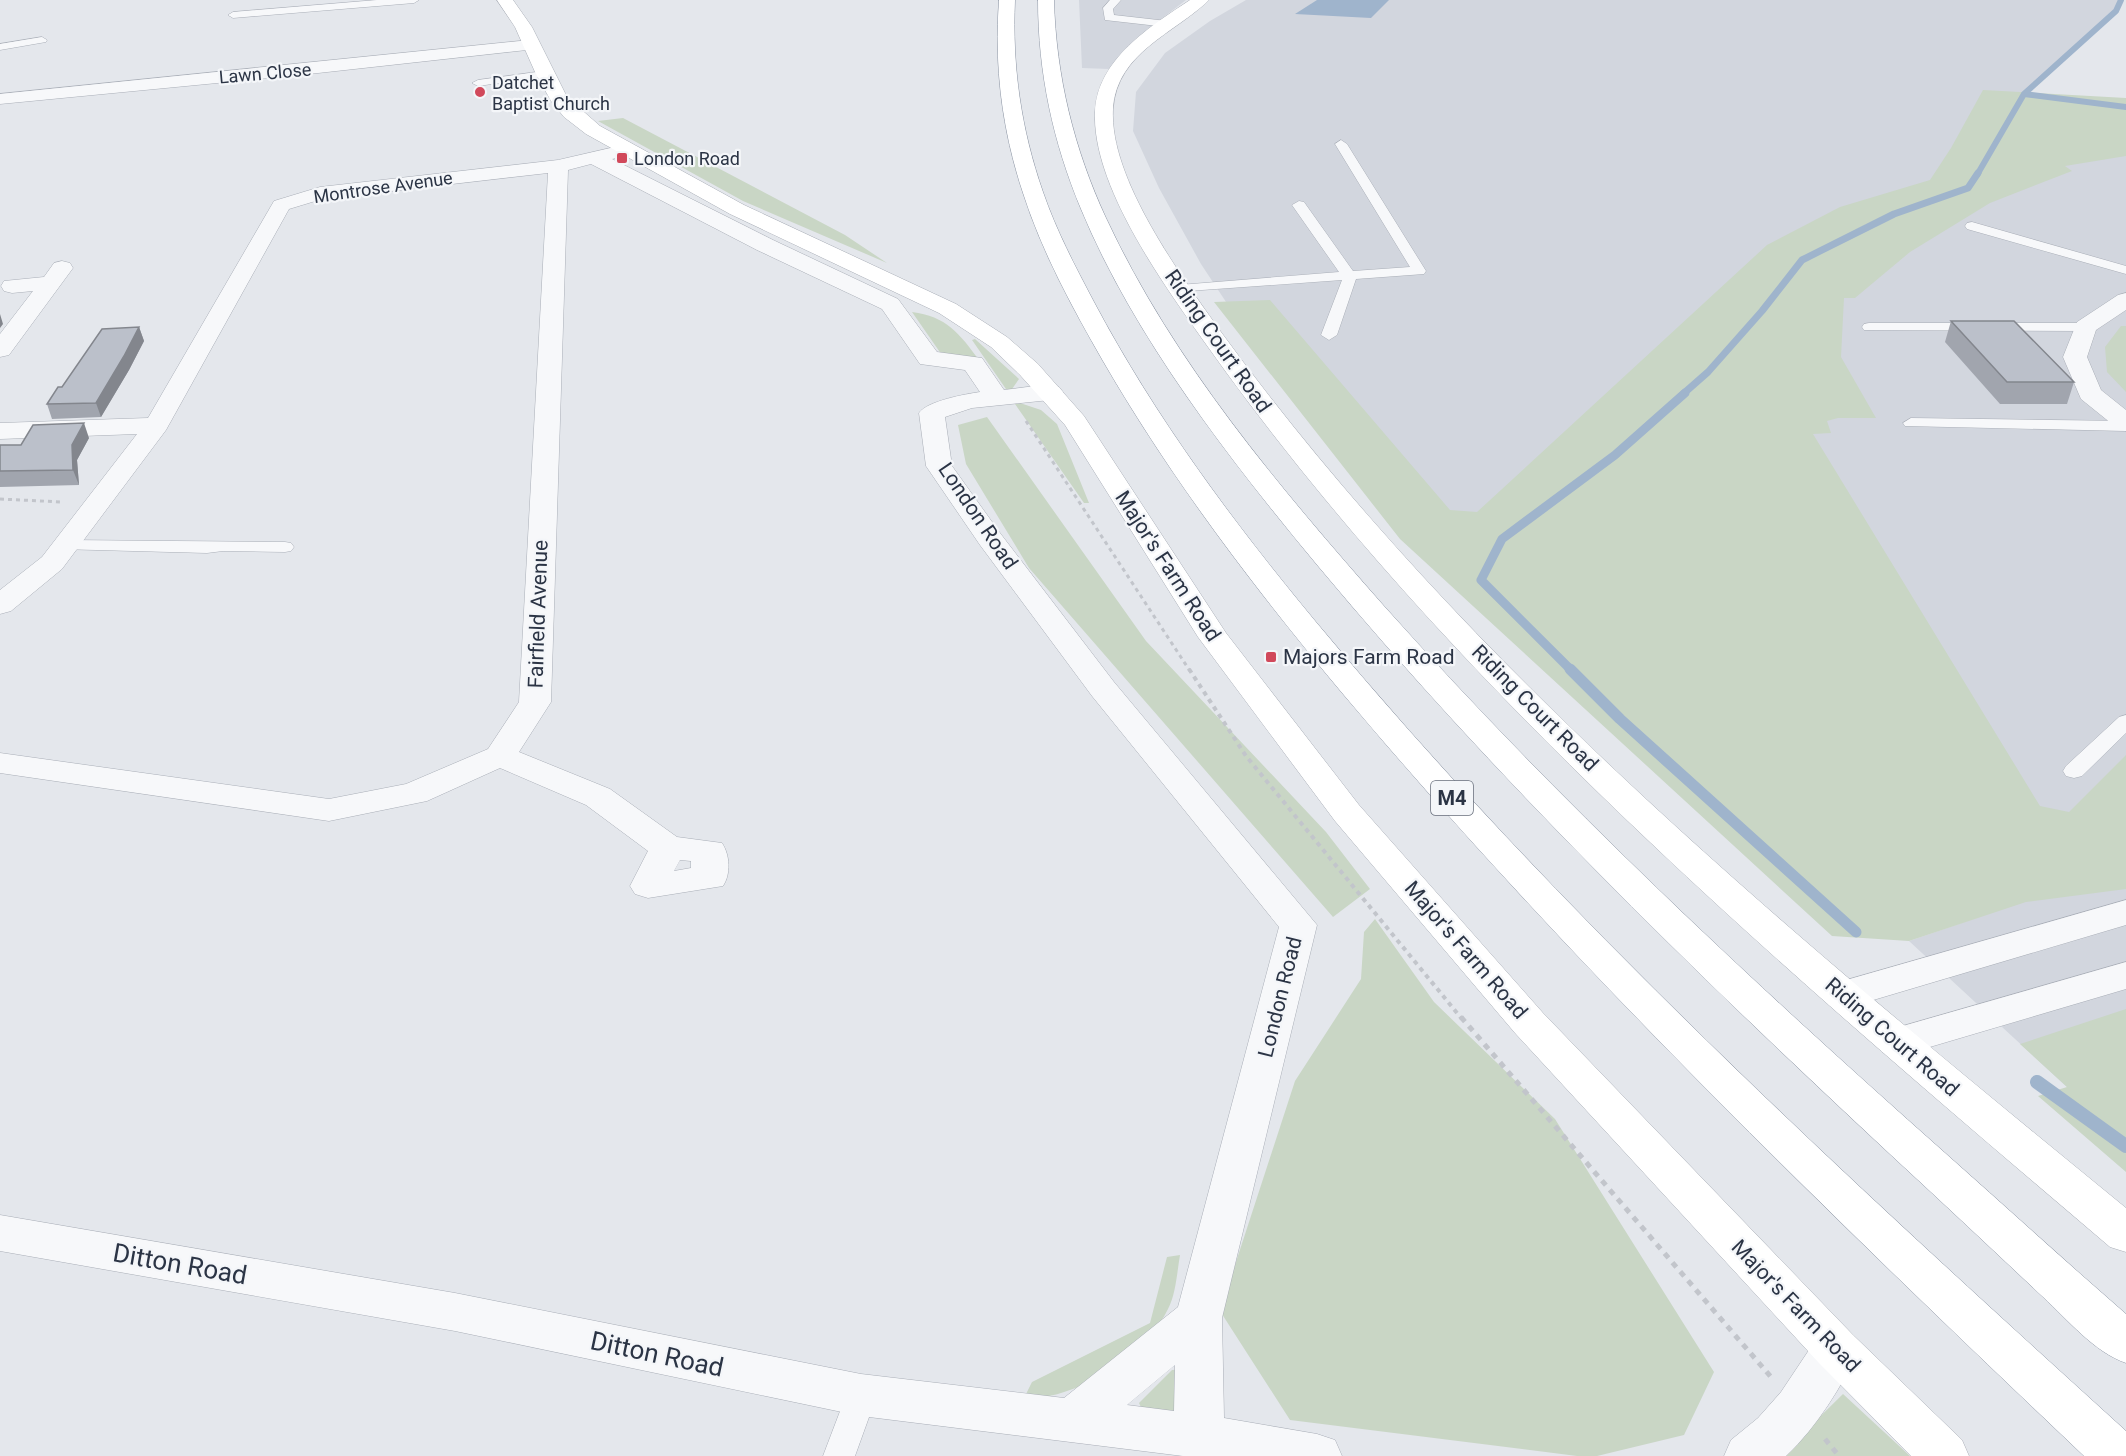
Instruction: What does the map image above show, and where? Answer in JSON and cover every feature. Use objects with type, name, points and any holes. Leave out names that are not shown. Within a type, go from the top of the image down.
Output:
[{"type":"main road","points":[[504,0],[516,16],[556,96],[571,113],[628,150],[702,192],[774,228],[937,302],[999,342],[1050,392]]},
{"type":"main road","name":"M4","points":[[1008,0],[1005,52],[1007,87],[1015,132],[1038,204],[1057,252],[1098,331],[1162,437],[1239,544],[1414,756],[1625,984],[1796,1154],[2118,1456]]},
{"type":"main road","points":[[1046,0],[1046,34],[1054,92],[1066,140],[1091,210],[1123,272],[1168,347],[1218,422],[1289,513],[1413,659],[1554,808],[1787,1036],[2126,1343]]},
{"type":"main road","name":"Riding Court Road","points":[[1201,0],[1132,51],[1108,86],[1104,108],[1105,135],[1113,165],[1134,210],[1179,289],[1231,365],[1300,454],[1407,578],[1538,715],[1701,869],[1896,1042],[2126,1234]]},
{"type":"main road","name":"Major's Farm Road","points":[[1050,392],[1075,421],[1213,637],[1347,813],[1529,1023],[1836,1349],[1944,1456]]},
{"type":"street","name":"Lawn Close","points":[[0,99],[530,45]]},
{"type":"street","name":"Montrose Avenue","points":[[0,605],[52,563],[157,425],[280,206],[320,193],[558,166],[628,150]]},
{"type":"street","points":[[594,158],[765,245],[890,304],[929,359],[973,363],[997,398]]},
{"type":"street","name":"Fairfield Avenue","points":[[500,756],[535,702],[558,166]]},
{"type":"street","points":[[0,350],[56,276],[12,285]]},
{"type":"street","points":[[2126,300],[2085,327],[2075,357],[2090,394],[2126,424]]},
{"type":"street","name":"London Road","points":[[1050,392],[969,401],[933,413],[939,466],[997,548],[1103,689],[1298,925],[1199,1318],[1198,1436]]},
{"type":"street","points":[[0,431],[157,425]]},
{"type":"street","points":[[0,763],[329,810],[415,793],[500,756],[598,797],[668,849]]},
{"type":"street","points":[[1843,995],[2126,912]]},
{"type":"street","points":[[1896,1042],[2126,975]]},
{"type":"street","name":"Ditton Road","points":[[5,1240],[455,1312],[861,1395],[1198,1436],[1317,1456]]},
{"type":"street","points":[[1073,1420],[1199,1318]]},
{"type":"street","points":[[1749,1456],[1765,1445],[1803,1402],[1836,1349]]},
{"type":"lane","points":[[233,15],[414,0]]},
{"type":"lane","points":[[1116,0],[1108,8],[1109,18],[1167,24]]},
{"type":"lane","points":[[0,47],[42,40]]},
{"type":"lane","points":[[478,83],[544,74]]},
{"type":"lane","points":[[1179,289],[1256,281],[1419,271],[1341,144]]},
{"type":"lane","points":[[1299,205],[1350,277]]},
{"type":"lane","points":[[1972,226],[2126,270]]},
{"type":"lane","points":[[1329,335],[1350,277]]},
{"type":"lane","points":[[1869,327],[2085,327]]},
{"type":"lane","points":[[1911,423],[2126,424]]},
{"type":"lane","points":[[65,545],[285,547]]},
{"type":"lane","points":[[2074,771],[2126,721]]},
{"type":"lane","points":[[839,1456],[861,1395]]},
{"type":"path","points":[[0,499],[96,504]]},
{"type":"shaded area","points":[[1079,0],[1186,0],[1152,26],[1109,69],[1082,68]]},
{"type":"shaded area","points":[[1246,0],[2121,0],[2116,11],[2024,94],[1996,128],[1502,539],[1425,533],[1230,308],[1201,264],[1159,188],[1133,131],[1136,92],[1165,53],[1210,21]]},
{"type":"shaded area","points":[[2126,114],[2126,1072],[2068,1088],[1909,941],[2026,901],[1768,366],[1811,300]]},
{"type":"green space","points":[[1983,90],[2126,98],[2126,156],[2065,166],[2072,171],[1990,203],[1910,252],[1855,298],[1844,298],[1841,357],[1876,418],[1838,418],[1827,421],[1831,433],[1813,434],[2040,806],[2069,812],[2126,755],[2126,889],[2026,902],[1909,941],[1832,936],[1400,539],[1214,302],[1270,300],[1450,510],[1477,512],[1767,245],[1840,207],[1930,180],[1951,148]]},
{"type":"green space","points":[[623,118],[845,235],[887,263],[743,201],[598,121]]},
{"type":"green space","points":[[912,312],[943,322],[958,334],[979,360],[944,358]]},
{"type":"green space","points":[[2121,326],[2126,326],[2126,392],[2107,372],[2105,347]]},
{"type":"green space","points":[[975,339],[1019,379],[1012,389],[1006,389],[972,340]]},
{"type":"green space","points":[[1020,403],[1041,410],[1057,424],[1089,503],[1084,503],[1015,404]]},
{"type":"green space","points":[[987,417],[1146,641],[1326,832],[1370,889],[1333,917],[1029,568],[966,464],[958,425]]},
{"type":"green space","points":[[1375,919],[1434,1002],[1555,1119],[1714,1372],[1684,1435],[1597,1456],[1577,1456],[1290,1420],[1220,1311],[1295,1081],[1361,979],[1364,932]]},
{"type":"green space","points":[[2126,1009],[2126,1172],[2038,1096],[2067,1087],[2020,1044]]},
{"type":"green space","points":[[1180,1255],[1171,1303],[1159,1324],[1133,1352],[1101,1376],[1066,1392],[1046,1396],[1026,1394],[1032,1382],[1150,1323],[1167,1257]]},
{"type":"green space","points":[[1185,1369],[1214,1420],[1146,1418],[1139,1403],[1172,1370]]},
{"type":"green space","points":[[1843,1394],[1910,1456],[1780,1456]]},
{"type":"water","points":[[1317,0],[1389,0],[1371,18],[1295,14]]},
{"type":"building","points":[[1951,321],[2014,321],[2074,382],[2007,382]]},
{"type":"building","points":[[139,327],[96,403],[47,404],[58,387],[62,387],[102,329]]},
{"type":"building","points":[[84,423],[72,445],[73,470],[0,471],[0,445],[21,445],[33,425]]},
{"type":"waterway","points":[[2024,94],[2116,11],[2121,0]]},
{"type":"waterway","points":[[1977,175],[2024,94]]},
{"type":"waterway","points":[[2024,94],[2126,107]]},
{"type":"waterway","points":[[1683,394],[1708,372],[1762,311],[1802,260],[1894,214],[1968,188],[1978,173]]},
{"type":"waterway","points":[[1685,393],[1615,455],[1502,539],[1481,580],[1620,719],[1856,932]]},
{"type":"waterway","points":[[2037,1082],[2126,1146]]},
{"type":"place","name":"Datchet Baptist Church","points":[[480,92]]},
{"type":"place","name":"London Road","points":[[622,158]]},
{"type":"place","name":"Majors Farm Road","points":[[1271,657]]}]
